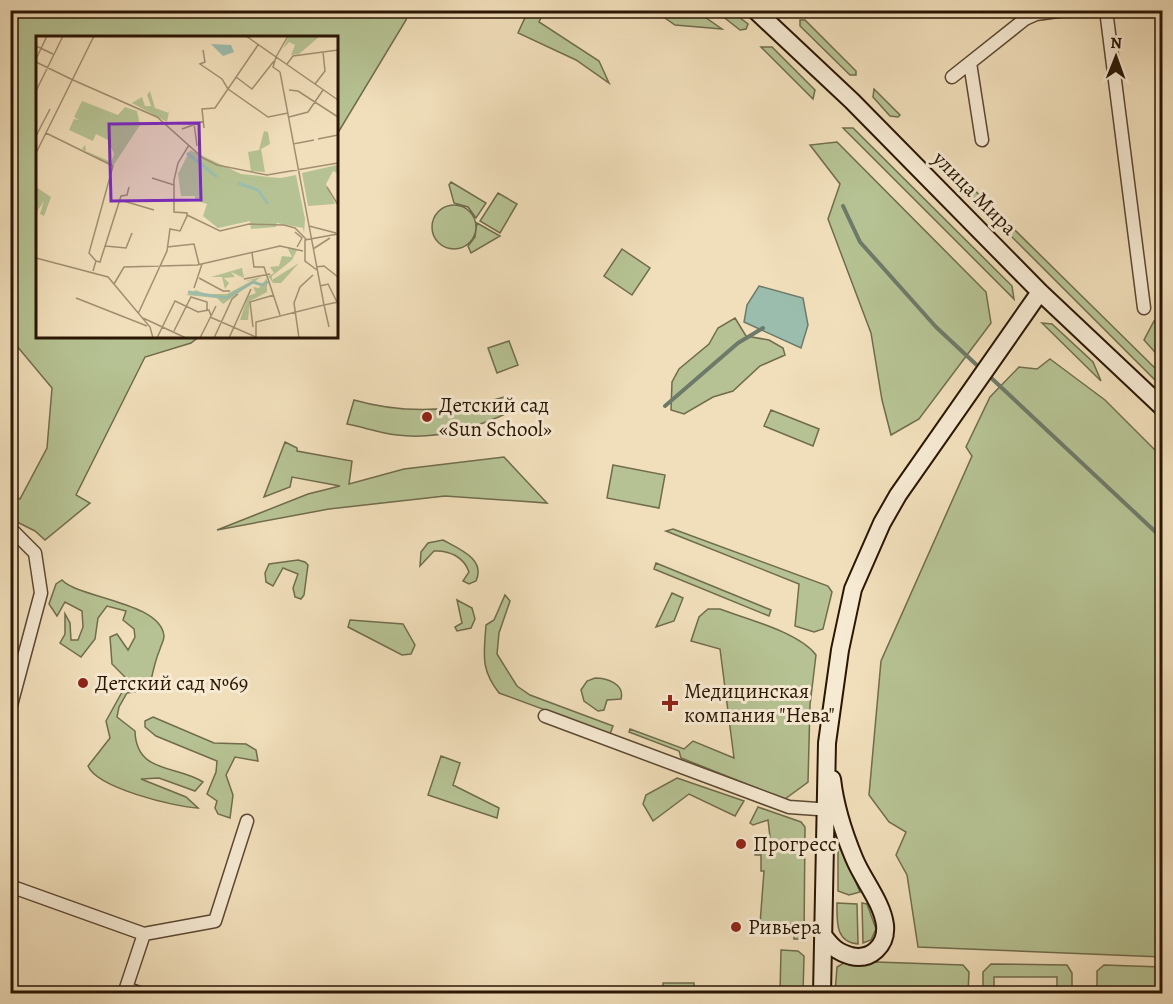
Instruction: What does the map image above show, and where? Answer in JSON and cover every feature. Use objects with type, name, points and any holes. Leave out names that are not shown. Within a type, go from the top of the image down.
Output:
[{"type":"street","name":"улица Мира","points":[[755,10],[852,101],[1040,292],[1162,407]]},
{"type":"street","points":[[952,77],[1025,19],[1065,10]]},
{"type":"street","points":[[1106,10],[1144,308]]},
{"type":"street","points":[[969,63],[982,140]]},
{"type":"street","points":[[822,993],[823,935],[831,810],[827,743],[840,650],[853,588],[882,523],[939,434],[1040,292]]},
{"type":"street","points":[[10,528],[27,542],[35,553],[39,564],[41,593],[10,709]]},
{"type":"street","points":[[545,716],[789,807],[831,810]]},
{"type":"street","points":[[823,935],[836,952],[858,958],[876,952],[884,940],[885,924],[831,810]]},
{"type":"street","points":[[10,886],[144,934],[215,921],[247,821]]},
{"type":"street","points":[[142,993],[125,991],[144,934]]},
{"type":"shaded area","points":[[11,10],[408,11],[406,20],[338,133],[338,36],[36,36],[36,338],[197,338],[191,343],[145,357],[76,495],[90,503],[45,540],[35,531],[11,519],[11,495],[20,499],[47,448],[52,388],[11,339]]},
{"type":"shaded area","points":[[528,11],[544,11],[539,22],[599,61],[609,83],[576,60],[518,33]]},
{"type":"shaded area","points":[[655,11],[696,11],[722,29],[675,25]]},
{"type":"shaded area","points":[[716,11],[731,11],[748,24],[746,29],[740,30]]},
{"type":"shaded area","points":[[800,20],[805,20],[856,71],[856,75],[850,75],[800,26]]},
{"type":"shaded area","points":[[761,47],[772,47],[815,90],[813,99]]},
{"type":"shaded area","points":[[874,89],[900,115],[898,117],[890,116],[873,97]]},
{"type":"shaded area","points":[[843,128],[853,128],[1012,286],[1014,299]]},
{"type":"shaded area","points":[[837,142],[986,292],[991,323],[919,419],[891,435],[882,400],[871,333],[828,219],[840,184],[810,145]]},
{"type":"shaded area","points":[[957,173],[1162,375],[1162,387],[953,178]]},
{"type":"shaded area","points":[[451,182],[486,203],[476,218],[468,207],[454,203],[449,185]]},
{"type":"shaded area","points":[[498,193],[517,204],[500,233],[480,221]]},
{"type":"shaded area","points":[[454,205],[469,212],[476,227],[469,242],[454,249],[439,242],[432,227],[439,212]]},
{"type":"shaded area","points":[[477,223],[500,236],[471,253],[468,246],[475,237]]},
{"type":"shaded area","points":[[622,249],[650,268],[632,295],[604,276]]},
{"type":"shaded area","points":[[759,286],[803,298],[808,325],[801,348],[744,322],[747,305]]},
{"type":"shaded area","points":[[735,318],[746,336],[769,340],[783,348],[785,355],[760,366],[733,391],[713,397],[684,414],[671,410],[672,382],[679,369],[709,344],[718,328]]},
{"type":"shaded area","points":[[1154,321],[1162,321],[1162,360],[1144,340]]},
{"type":"shaded area","points":[[1042,323],[1052,324],[1093,362],[1101,381]]},
{"type":"shaded area","points":[[509,341],[518,365],[497,373],[488,348]]},
{"type":"shaded area","points":[[1050,359],[1105,400],[1162,457],[1162,957],[918,947],[907,875],[896,855],[906,832],[889,822],[869,795],[881,661],[972,456],[966,447],[990,397],[1019,367],[1037,369]]},
{"type":"shaded area","name":"Детский сад «Sun School»","points":[[508,396],[514,410],[472,427],[442,434],[397,435],[347,424],[354,400],[393,408],[431,410],[469,405]]},
{"type":"shaded area","points":[[771,410],[819,429],[813,446],[764,426]]},
{"type":"shaded area","points":[[285,442],[297,448],[297,451],[352,461],[349,484],[404,469],[504,457],[547,503],[445,496],[329,509],[217,530],[308,494],[340,486],[292,477],[290,487],[264,497]]},
{"type":"shaded area","points":[[613,465],[665,475],[659,508],[607,498]]},
{"type":"shaded area","points":[[673,529],[828,586],[832,592],[823,629],[814,632],[795,626],[799,584],[666,531]]},
{"type":"shaded area","points":[[443,540],[463,551],[474,561],[478,573],[476,581],[469,584],[463,581],[469,572],[464,562],[445,552],[434,551],[420,566],[421,552],[428,543]]},
{"type":"shaded area","points":[[298,560],[308,565],[304,595],[301,599],[295,597],[293,588],[298,574],[283,568],[273,586],[266,582],[265,573],[269,564]]},
{"type":"shaded area","points":[[656,563],[771,610],[769,616],[654,569]]},
{"type":"shaded area","points":[[62,580],[84,592],[135,608],[149,615],[159,625],[164,638],[149,690],[127,693],[119,707],[117,717],[135,731],[137,745],[142,755],[150,762],[203,782],[195,791],[159,778],[141,779],[186,797],[198,808],[155,800],[121,789],[94,774],[88,766],[110,738],[106,721],[127,683],[126,678],[112,664],[110,637],[117,634],[128,650],[135,637],[134,629],[123,620],[126,611],[107,606],[98,618],[95,639],[81,657],[60,643],[65,634],[65,614],[70,623],[71,640],[78,640],[83,627],[82,611],[65,602],[57,616],[49,604],[56,584]]},
{"type":"shaded area","points":[[672,593],[683,598],[674,621],[656,627]]},
{"type":"shaded area","points":[[505,595],[510,601],[499,633],[497,654],[517,686],[530,695],[613,726],[610,734],[499,693],[486,669],[486,625],[494,620]]},
{"type":"shaded area","points":[[457,600],[472,608],[475,619],[471,628],[457,631],[455,627],[462,623]]},
{"type":"shaded area","points":[[708,609],[720,609],[771,627],[797,640],[816,655],[810,705],[808,782],[785,799],[681,758],[679,751],[629,732],[630,729],[684,749],[693,741],[734,758],[720,649],[691,641],[699,617]]},
{"type":"shaded area","points":[[350,620],[403,624],[415,645],[411,654],[402,655],[348,627]]},
{"type":"shaded area","points":[[595,678],[605,679],[618,686],[622,694],[621,699],[607,700],[604,710],[598,711],[584,701],[581,690],[587,681]]},
{"type":"shaded area","points":[[153,717],[214,743],[246,744],[256,750],[258,761],[235,757],[226,775],[233,795],[230,818],[218,814],[215,808],[217,801],[207,794],[216,772],[217,761],[156,736],[145,727],[145,721]]},
{"type":"shaded area","points":[[441,756],[460,763],[453,785],[499,808],[497,818],[428,795]]},
{"type":"shaded area","points":[[677,778],[744,801],[735,816],[689,794],[653,821],[643,804],[646,795]]},
{"type":"shaded area","points":[[758,807],[801,822],[805,827],[804,939],[794,939],[794,924],[760,924],[764,871],[761,871],[761,855],[755,855],[755,839],[770,837],[768,820],[753,825],[750,823]]},
{"type":"shaded area","points":[[841,848],[860,892],[849,895],[838,891],[838,849]]},
{"type":"shaded area","points":[[837,903],[857,904],[858,944],[850,942],[841,935]]},
{"type":"shaded area","points":[[862,903],[867,904],[876,929],[871,940],[863,943]]},
{"type":"shaded area","points":[[781,950],[798,951],[804,956],[803,993],[780,993]]},
{"type":"shaded area","points":[[847,961],[963,965],[969,972],[968,993],[835,994],[837,967]]},
{"type":"shaded area","points":[[991,964],[1067,965],[1072,973],[1072,993],[1057,993],[1057,977],[994,977],[994,993],[983,993],[983,972]]},
{"type":"shaded area","points":[[1104,965],[1162,967],[1162,993],[1097,993],[1097,971]]},
{"type":"shaded area","points":[[663,983],[694,983],[694,993],[663,993]]},
{"type":"waterway","points":[[843,206],[860,242],[936,327],[981,369]]},
{"type":"waterway","points":[[665,406],[738,343],[763,328]]},
{"type":"waterway","points":[[987,374],[1162,538]]},
{"type":"place","name":"Детский сад «Sun School»","points":[[427,417]]},
{"type":"place","name":"Детский сад №69","points":[[83,683]]},
{"type":"place","name":"Медицинская компания \"Нева\"","points":[[670,703]]},
{"type":"place","name":"Прогресс","points":[[741,844]]},
{"type":"place","name":"Ривьера","points":[[736,927]]}]
